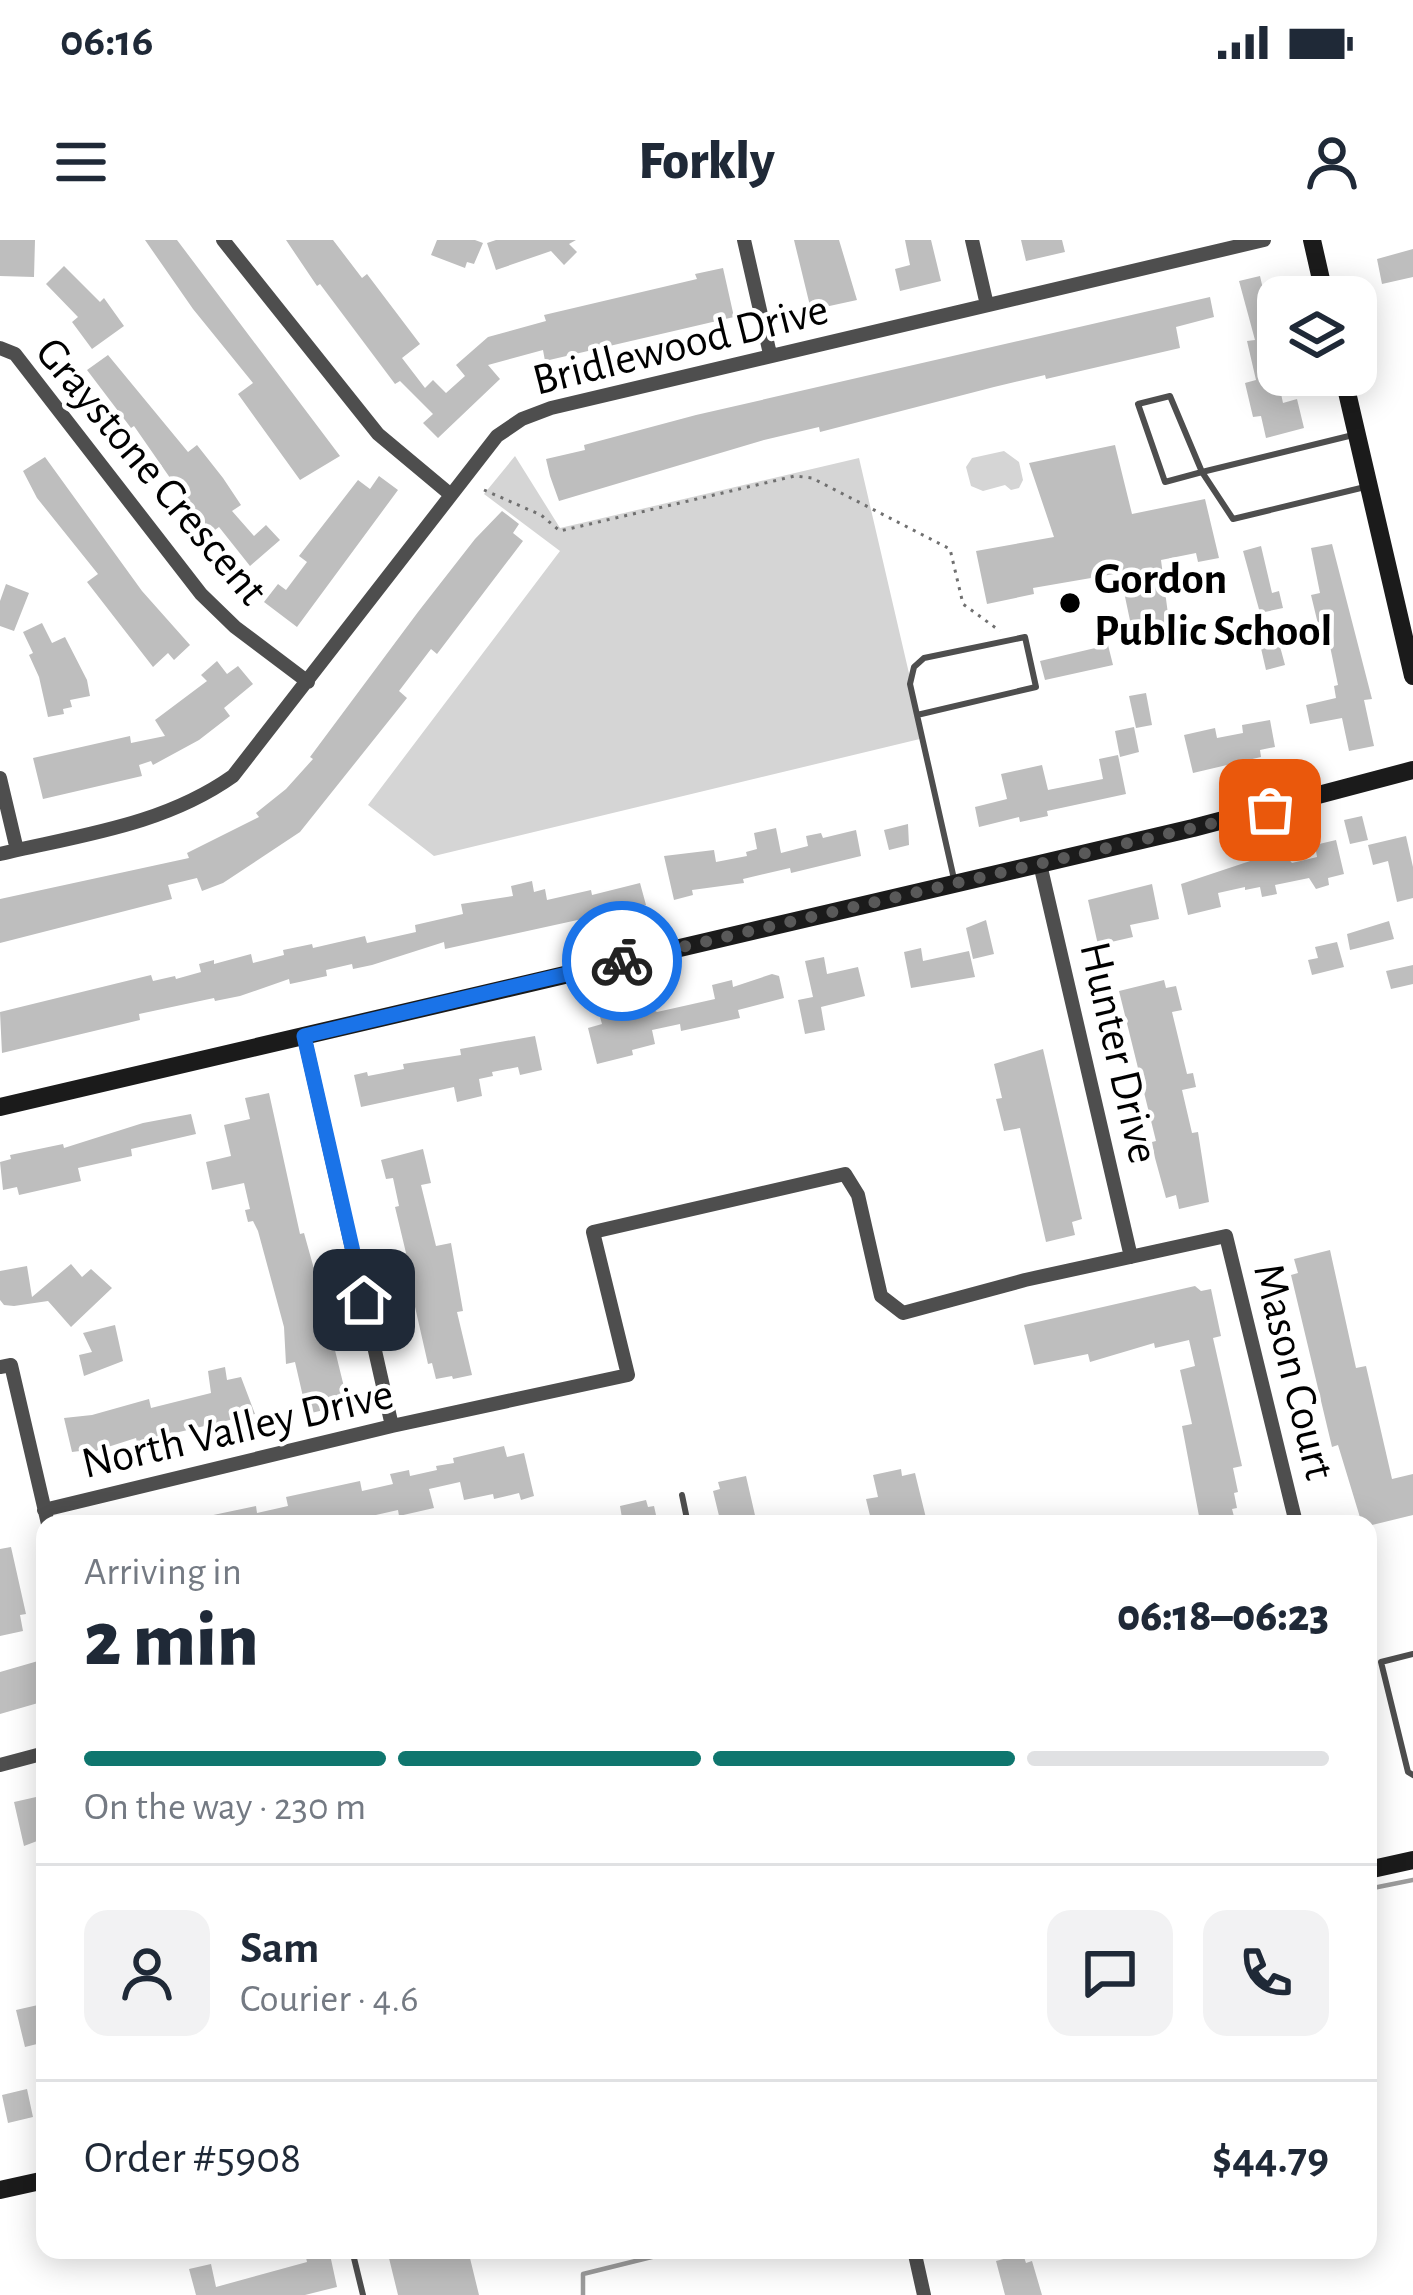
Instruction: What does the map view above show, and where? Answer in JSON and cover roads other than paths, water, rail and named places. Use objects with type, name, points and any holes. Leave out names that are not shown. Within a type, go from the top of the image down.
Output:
[{"type":"street","points":[[223,240],[378,434],[451,495]]},
{"type":"street","points":[[744,240],[770,353]]},
{"type":"street","points":[[972,240],[987,305]]},
{"type":"street","name":"Bridlewood Drive","points":[[0,854],[157,817],[200,798],[233,776],[497,436],[537,413],[770,353],[1264,240]]},
{"type":"street","points":[[1312,240],[1320,276]]},
{"type":"street","name":"Graystone Crescent","points":[[0,348],[15,354],[201,594],[235,627],[308,682]]},
{"type":"street","points":[[1348,396],[1413,676]]},
{"type":"street","points":[[0,1107],[1270,810],[1413,770]]},
{"type":"street","points":[[0,778],[17,850]]},
{"type":"street","name":"Hunter Drive","points":[[1040,864],[1131,1257]]},
{"type":"street","points":[[304,1036],[392,1426]]},
{"type":"street","name":"North Valley Drive","points":[[54,1515],[392,1426],[628,1375],[592,1232],[844,1174],[858,1196],[881,1296],[903,1313],[1226,1236]]},
{"type":"street","name":"Mason Court","points":[[1226,1236],[1294,1515]]},
{"type":"street","points":[[0,1367],[11,1365],[46,1515]]},
{"type":"street","points":[[0,1765],[36,1755]]},
{"type":"street","points":[[1377,1868],[1413,1860]]},
{"type":"street","points":[[0,2190],[36,2182]]},
{"type":"street","points":[[916,2259],[924,2295]]},
{"type":"lane","points":[[1357,435],[1202,472],[1165,482],[1138,404],[1170,396],[1202,472],[1233,519],[1369,486]]},
{"type":"lane","points":[[917,715],[1036,687],[1025,637],[924,658],[914,667],[910,684],[917,715],[955,883]]},
{"type":"lane","points":[[682,1495],[686,1515]]},
{"type":"lane","points":[[1413,1654],[1382,1662],[1408,1772],[1413,1775]]},
{"type":"lane","points":[[354,2259],[363,2295]]},
{"type":"waterway","points":[[1377,1887],[1413,1880]]},
{"type":"waterway","points":[[583,2295],[583,2274],[644,2259]]},
{"type":"place","name":"Gordon Public School","points":[[1070,603]]}]
